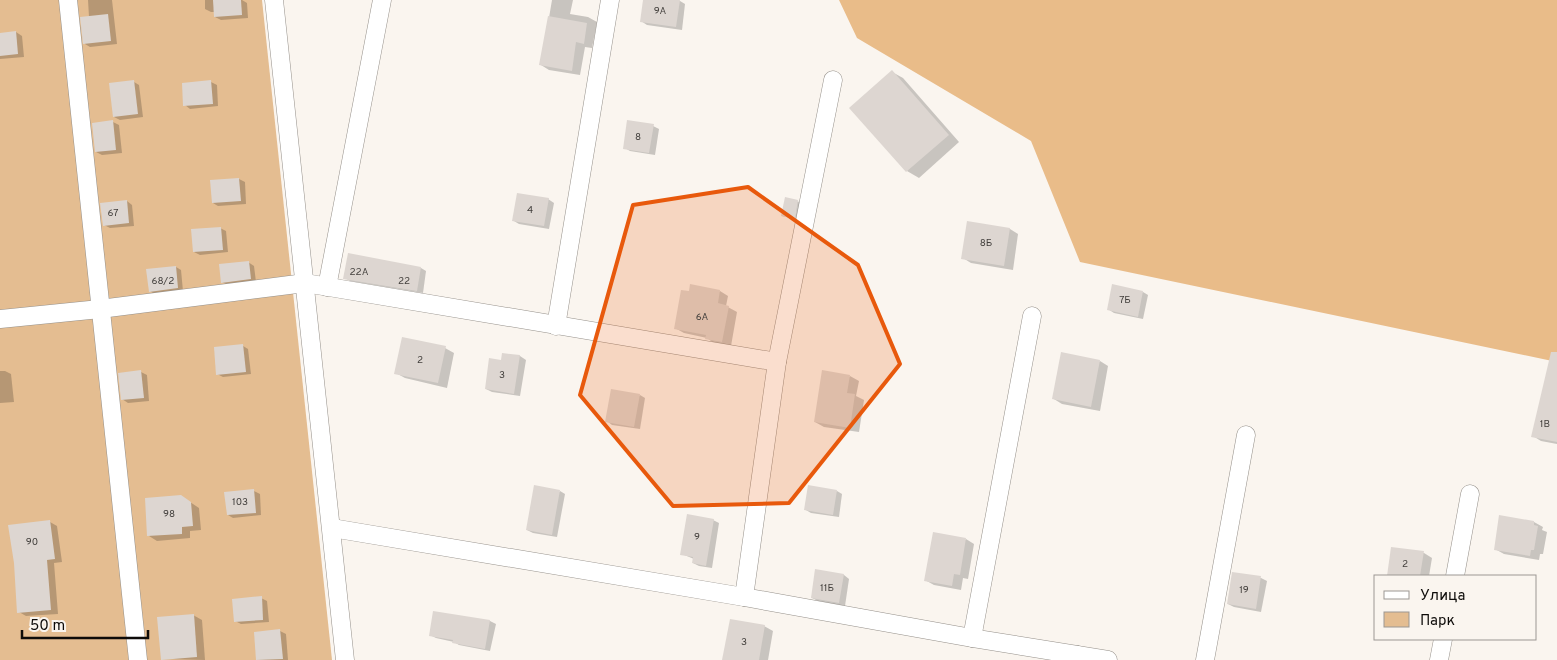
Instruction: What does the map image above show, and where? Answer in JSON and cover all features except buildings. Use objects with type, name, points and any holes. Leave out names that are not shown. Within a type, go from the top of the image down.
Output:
[{"type":"lane","points":[[68,0],[138,660]]},
{"type":"lane","points":[[274,0],[345,660]]},
{"type":"lane","points":[[327,287],[382,0]]},
{"type":"lane","points":[[556,326],[610,0]]},
{"type":"lane","points":[[744,597],[777,362],[833,80]]},
{"type":"lane","points":[[0,320],[305,283],[777,362]]},
{"type":"lane","points":[[972,638],[1032,316]]},
{"type":"lane","points":[[1205,660],[1246,435]]},
{"type":"lane","points":[[1455,575],[1470,494]]},
{"type":"lane","points":[[332,528],[744,597],[1076,657],[1108,660]]},
{"type":"lane","points":[[1440,660],[1443,640]]},
{"type":"highlighted area","points":[[748,187],[858,265],[900,364],[789,503],[673,506],[580,395],[633,205]]},
{"type":"green space","points":[[0,0],[262,0],[332,660],[0,660]]},
{"type":"shaded area","points":[[839,0],[1557,0],[1557,362],[1080,262],[1031,141],[857,38]]}]
